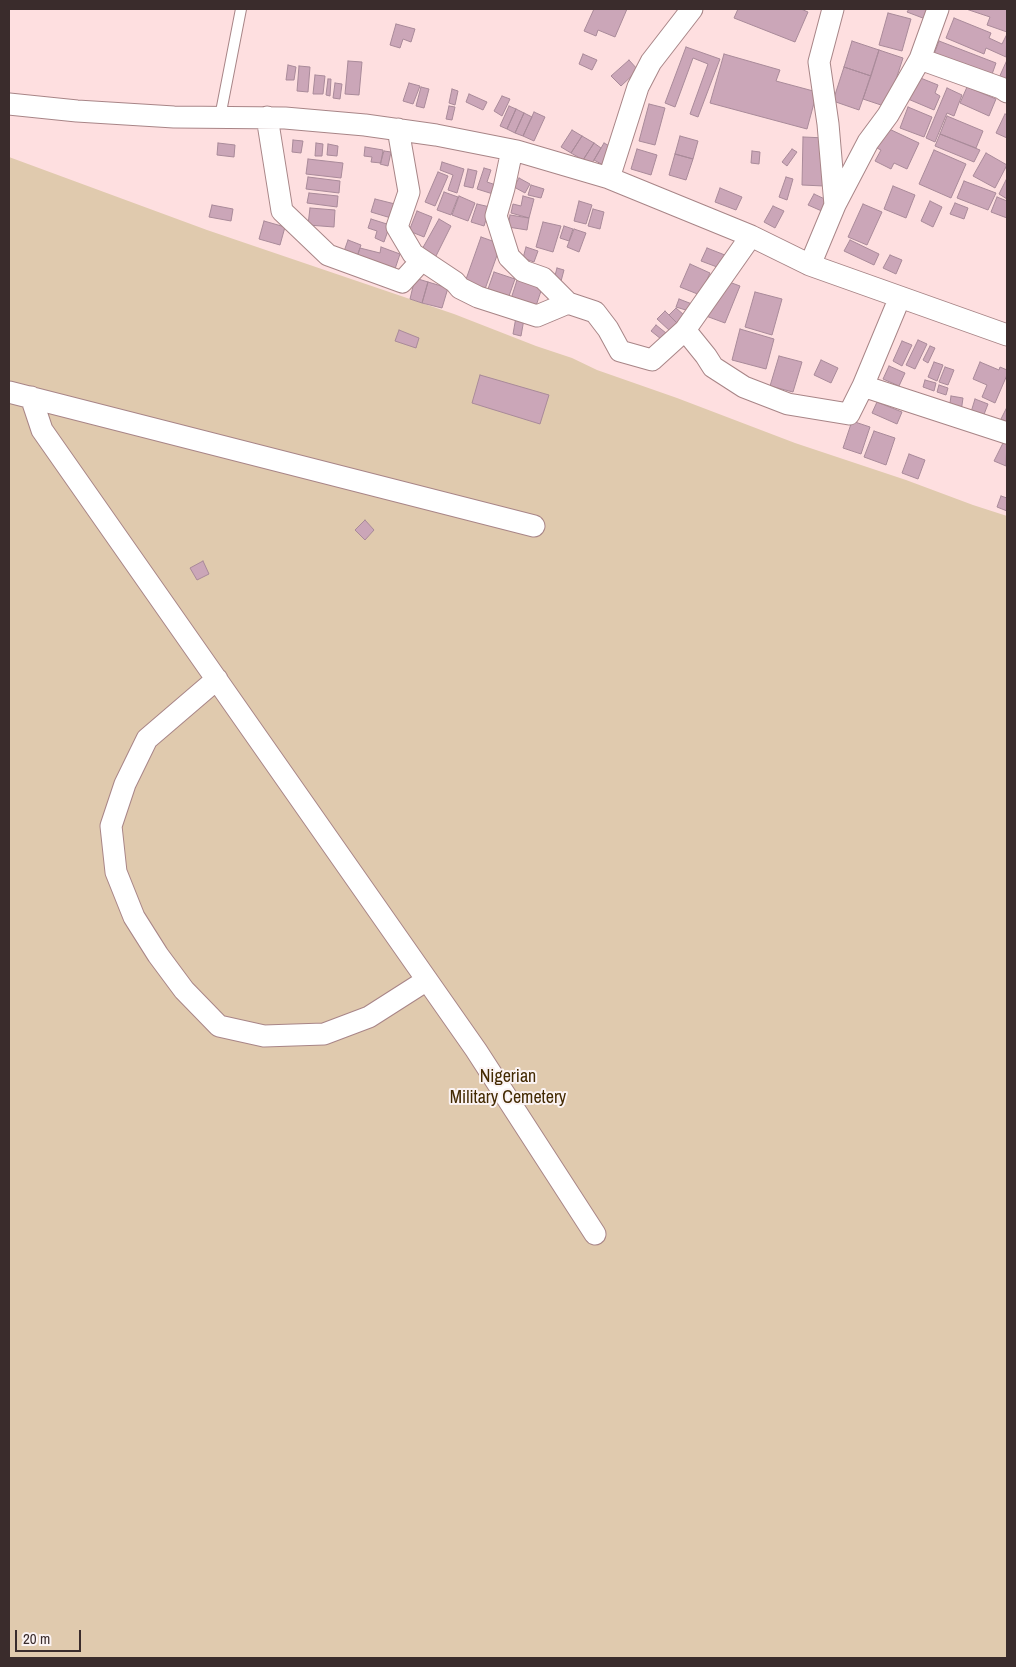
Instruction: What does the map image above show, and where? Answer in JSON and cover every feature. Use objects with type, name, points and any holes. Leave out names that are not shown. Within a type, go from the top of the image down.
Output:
[{"type":"street","points":[[609,178],[638,88],[651,62],[692,9]]},
{"type":"street","points":[[833,9],[819,62],[828,124],[834,205]]},
{"type":"street","points":[[810,265],[834,205],[868,142],[888,115],[920,59],[938,9]]},
{"type":"street","points":[[920,59],[1002,88],[1007,92]]},
{"type":"street","points":[[9,104],[86,112],[267,118],[365,125],[436,135],[512,150],[609,178],[751,236],[810,265],[1007,335]]},
{"type":"street","points":[[267,118],[282,211],[328,255],[402,282],[422,260]]},
{"type":"street","points":[[398,129],[409,192],[397,228],[413,254],[455,282],[460,288],[478,297],[537,316],[568,303]]},
{"type":"street","points":[[512,150],[496,216],[510,257],[523,271],[543,278],[568,303],[595,312],[608,329],[620,351],[652,360],[685,330],[751,236]]},
{"type":"street","points":[[685,330],[713,367],[744,387],[788,404],[849,414],[863,386],[900,297]]},
{"type":"street","points":[[863,386],[1007,433]]},
{"type":"street","points":[[9,392],[534,526]]},
{"type":"street","points":[[32,397],[42,430],[476,1050],[595,1234]]},
{"type":"street","points":[[217,679],[147,739],[125,784],[111,826],[116,872],[134,917],[158,954],[184,990],[219,1026],[264,1036],[324,1034],[369,1017],[427,980]]},
{"type":"lane","points":[[220,117],[240,9]]},
{"type":"green space","name":"Nigerian Military Cemetery","points":[[9,157],[207,230],[454,314],[572,358],[597,370],[795,443],[1007,516],[1007,1658],[9,1658]]},
{"type":"building","points":[[594,9],[627,9],[615,37],[598,30],[596,36],[584,31]]},
{"type":"building","points":[[738,9],[801,9],[808,12],[795,42],[734,18]]},
{"type":"building","points":[[909,9],[932,9],[928,20],[907,12]]},
{"type":"building","points":[[966,9],[1007,9],[1007,32],[987,25],[990,17]]},
{"type":"building","points":[[888,13],[911,19],[902,51],[879,45]]},
{"type":"building","points":[[954,18],[991,33],[989,38],[1002,44],[1007,34],[1006,57],[986,48],[984,54],[946,38]]},
{"type":"building","points":[[396,24],[415,29],[411,42],[403,39],[400,48],[390,45]]},
{"type":"building","points":[[852,41],[879,50],[871,76],[844,67]]},
{"type":"building","points":[[939,41],[996,63],[990,80],[933,57]]},
{"type":"building","points":[[686,47],[720,59],[698,117],[690,114],[708,64],[693,58],[675,107],[665,103]]},
{"type":"building","points":[[879,50],[903,58],[887,107],[863,99]]},
{"type":"building","points":[[583,54],[597,60],[592,70],[579,64]]},
{"type":"building","points":[[724,54],[780,70],[776,81],[817,92],[807,129],[710,103]]},
{"type":"building","points":[[629,60],[638,70],[621,86],[611,76]]},
{"type":"building","points":[[1007,60],[1007,85],[998,80]]},
{"type":"building","points":[[348,61],[362,62],[359,95],[345,94]]},
{"type":"building","points":[[288,65],[296,67],[294,80],[286,80]]},
{"type":"building","points":[[299,66],[310,67],[308,92],[297,91]]},
{"type":"building","points":[[844,67],[871,76],[859,110],[833,101]]},
{"type":"building","points":[[315,75],[325,76],[323,94],[313,94]]},
{"type":"building","points":[[918,77],[938,85],[935,93],[940,96],[934,110],[908,99]]},
{"type":"building","points":[[328,79],[331,79],[330,96],[326,95]]},
{"type":"building","points":[[335,83],[342,84],[340,99],[333,98]]},
{"type":"building","points":[[409,83],[420,86],[413,104],[403,101]]},
{"type":"building","points":[[421,87],[429,89],[424,108],[416,106]]},
{"type":"building","points":[[967,87],[996,99],[989,116],[960,103]]},
{"type":"building","points":[[947,88],[962,95],[954,116],[947,113],[935,142],[926,138]]},
{"type":"building","points":[[452,89],[458,91],[455,105],[449,103]]},
{"type":"building","points":[[469,94],[487,102],[483,110],[466,102]]},
{"type":"building","points":[[502,96],[510,99],[502,116],[494,111]]},
{"type":"building","points":[[649,104],[665,108],[655,145],[639,141]]},
{"type":"building","points":[[449,106],[455,107],[452,120],[446,119]]},
{"type":"building","points":[[509,106],[516,109],[507,129],[500,126]]},
{"type":"building","points":[[908,107],[932,117],[924,137],[900,128]]},
{"type":"building","points":[[516,109],[524,113],[515,133],[507,129]]},
{"type":"building","points":[[534,112],[545,117],[534,141],[523,136]]},
{"type":"building","points":[[524,113],[532,117],[523,136],[515,133]]},
{"type":"building","points":[[1005,114],[1007,115],[1007,138],[996,133]]},
{"type":"building","points":[[947,116],[983,131],[976,148],[940,134]]},
{"type":"building","points":[[887,128],[919,143],[907,169],[894,163],[891,169],[875,161],[881,150],[877,148]]},
{"type":"building","points":[[572,130],[582,136],[571,153],[561,147]]},
{"type":"building","points":[[940,134],[980,150],[974,162],[935,146]]},
{"type":"building","points":[[582,136],[594,143],[583,160],[571,153]]},
{"type":"building","points":[[680,136],[698,141],[693,159],[675,154]]},
{"type":"building","points":[[803,137],[826,138],[824,186],[802,185]]},
{"type":"building","points":[[293,140],[303,141],[301,153],[292,152]]},
{"type":"building","points":[[218,143],[235,145],[234,157],[217,155]]},
{"type":"building","points":[[316,143],[323,144],[322,156],[315,156]]},
{"type":"building","points":[[594,143],[601,148],[591,165],[583,160]]},
{"type":"building","points":[[604,143],[613,148],[603,165],[594,160]]},
{"type":"building","points":[[328,144],[338,146],[337,156],[327,155]]},
{"type":"building","points":[[365,147],[383,150],[381,163],[371,162],[372,157],[364,156]]},
{"type":"building","points":[[637,149],[657,155],[651,175],[631,169]]},
{"type":"building","points":[[792,149],[797,152],[787,166],[782,162]]},
{"type":"building","points":[[934,150],[966,164],[951,198],[919,184]]},
{"type":"building","points":[[384,151],[391,152],[388,166],[380,164]]},
{"type":"building","points":[[752,151],[760,152],[759,164],[751,163]]},
{"type":"building","points":[[986,153],[1007,165],[995,188],[973,176]]},
{"type":"building","points":[[675,154],[693,159],[686,180],[669,175]]},
{"type":"building","points":[[308,159],[343,163],[341,178],[306,174]]},
{"type":"building","points":[[442,162],[464,169],[457,193],[448,190],[453,175],[440,170]]},
{"type":"building","points":[[484,168],[491,170],[487,182],[496,185],[493,194],[477,189]]},
{"type":"building","points":[[468,169],[477,171],[473,188],[464,186]]},
{"type":"building","points":[[438,172],[448,176],[435,206],[425,202]]},
{"type":"building","points":[[308,177],[340,181],[339,193],[306,189]]},
{"type":"building","points":[[786,177],[793,179],[787,200],[779,197]]},
{"type":"building","points":[[519,178],[530,184],[525,193],[514,187]]},
{"type":"building","points":[[1007,178],[1007,199],[999,194]]},
{"type":"building","points":[[964,181],[996,193],[988,210],[957,198]]},
{"type":"building","points":[[531,185],[544,189],[541,198],[528,195]]},
{"type":"building","points":[[893,186],[915,195],[906,218],[884,209]]},
{"type":"building","points":[[720,188],[742,197],[736,210],[715,202]]},
{"type":"building","points":[[444,192],[458,197],[451,215],[437,210]]},
{"type":"building","points":[[309,193],[338,196],[337,207],[307,203]]},
{"type":"building","points":[[814,194],[829,201],[824,212],[808,205]]},
{"type":"building","points":[[459,196],[475,203],[468,221],[452,215]]},
{"type":"building","points":[[523,196],[534,199],[529,218],[511,213],[513,204],[521,206]]},
{"type":"building","points":[[997,197],[1007,201],[1007,218],[991,212]]},
{"type":"building","points":[[375,199],[395,204],[391,218],[371,212]]},
{"type":"building","points":[[579,201],[592,205],[586,224],[574,221]]},
{"type":"building","points":[[930,201],[942,207],[933,227],[921,221]]},
{"type":"building","points":[[955,203],[968,208],[964,219],[950,214]]},
{"type":"building","points":[[477,204],[490,207],[484,226],[471,222]]},
{"type":"building","points":[[863,204],[882,212],[867,245],[848,237]]},
{"type":"building","points":[[212,205],[233,209],[231,221],[209,217]]},
{"type":"building","points":[[773,206],[784,211],[775,228],[764,222]]},
{"type":"building","points":[[310,208],[335,210],[334,227],[308,225]]},
{"type":"building","points":[[593,209],[604,212],[600,229],[588,226]]},
{"type":"building","points":[[417,211],[432,217],[424,237],[409,231]]},
{"type":"building","points":[[510,215],[529,218],[527,230],[508,227]]},
{"type":"building","points":[[371,219],[390,225],[384,242],[375,238],[377,231],[368,228]]},
{"type":"building","points":[[439,219],[451,226],[434,260],[421,251]]},
{"type":"building","points":[[264,221],[285,227],[280,245],[259,239]]},
{"type":"building","points":[[543,222],[561,226],[553,252],[536,247]]},
{"type":"building","points":[[564,226],[573,229],[569,241],[560,238]]},
{"type":"building","points":[[574,229],[586,233],[579,252],[567,247]]},
{"type":"building","points":[[481,237],[501,244],[484,292],[464,285]]},
{"type":"building","points":[[348,240],[361,245],[355,262],[342,257]]},
{"type":"building","points":[[850,240],[879,254],[874,265],[844,251]]},
{"type":"building","points":[[381,247],[400,254],[394,272],[356,260],[360,248],[380,253]]},
{"type":"building","points":[[526,247],[538,251],[534,262],[523,258]]},
{"type":"building","points":[[707,248],[730,257],[725,270],[701,261]]},
{"type":"building","points":[[890,255],[902,260],[896,274],[883,268]]},
{"type":"building","points":[[690,264],[710,273],[700,295],[680,287]]},
{"type":"building","points":[[557,268],[564,270],[560,285],[553,283]]},
{"type":"building","points":[[494,272],[515,279],[509,296],[488,289]]},
{"type":"building","points":[[518,277],[543,285],[535,309],[510,302]]},
{"type":"building","points":[[415,278],[428,282],[422,303],[410,299]]},
{"type":"building","points":[[721,279],[740,286],[725,323],[706,316]]},
{"type":"building","points":[[428,282],[448,288],[442,308],[422,303]]},
{"type":"building","points":[[755,292],[782,299],[772,335],[745,327]]},
{"type":"building","points":[[679,299],[692,304],[689,311],[676,307]]},
{"type":"building","points":[[676,308],[684,315],[677,323],[669,315]]},
{"type":"building","points":[[665,311],[677,323],[670,331],[657,319]]},
{"type":"building","points":[[516,317],[524,319],[521,336],[513,334]]},
{"type":"building","points":[[656,325],[666,333],[661,339],[651,331]]},
{"type":"building","points":[[740,329],[774,339],[766,369],[732,360]]},
{"type":"building","points":[[399,330],[419,338],[416,348],[395,341]]},
{"type":"building","points":[[918,340],[927,344],[915,369],[906,365]]},
{"type":"building","points":[[902,341],[912,345],[902,366],[893,361]]},
{"type":"building","points":[[930,346],[935,348],[928,363],[923,360]]},
{"type":"building","points":[[779,356],[802,362],[793,392],[770,386]]},
{"type":"building","points":[[821,360],[838,368],[831,383],[814,375]]},
{"type":"building","points":[[934,362],[943,365],[937,381],[928,377]]},
{"type":"building","points":[[980,362],[999,370],[1000,367],[1007,370],[1007,375],[995,403],[982,397],[987,385],[973,379]]},
{"type":"building","points":[[889,366],[905,373],[899,386],[883,379]]},
{"type":"building","points":[[945,367],[954,370],[948,385],[939,382]]},
{"type":"building","points":[[480,375],[549,395],[540,424],[472,403]]},
{"type":"building","points":[[925,380],[936,383],[934,391],[923,387]]},
{"type":"building","points":[[939,385],[948,388],[946,395],[937,392]]},
{"type":"building","points":[[951,396],[963,398],[961,412],[949,410]]},
{"type":"building","points":[[975,399],[988,404],[983,417],[971,412]]},
{"type":"building","points":[[877,402],[902,412],[897,424],[872,413]]},
{"type":"building","points":[[1007,407],[1007,422],[1001,419]]},
{"type":"building","points":[[852,421],[870,427],[861,454],[843,448]]},
{"type":"building","points":[[874,431],[895,438],[886,465],[864,457]]},
{"type":"building","points":[[1005,439],[1007,440],[1006,466],[994,461]]},
{"type":"building","points":[[909,454],[925,460],[918,479],[902,473]]},
{"type":"building","points":[[1001,496],[1007,498],[1007,511],[997,507]]},
{"type":"building","points":[[365,520],[374,530],[365,540],[355,530]]},
{"type":"building","points":[[203,561],[209,574],[197,580],[190,568]]}]
